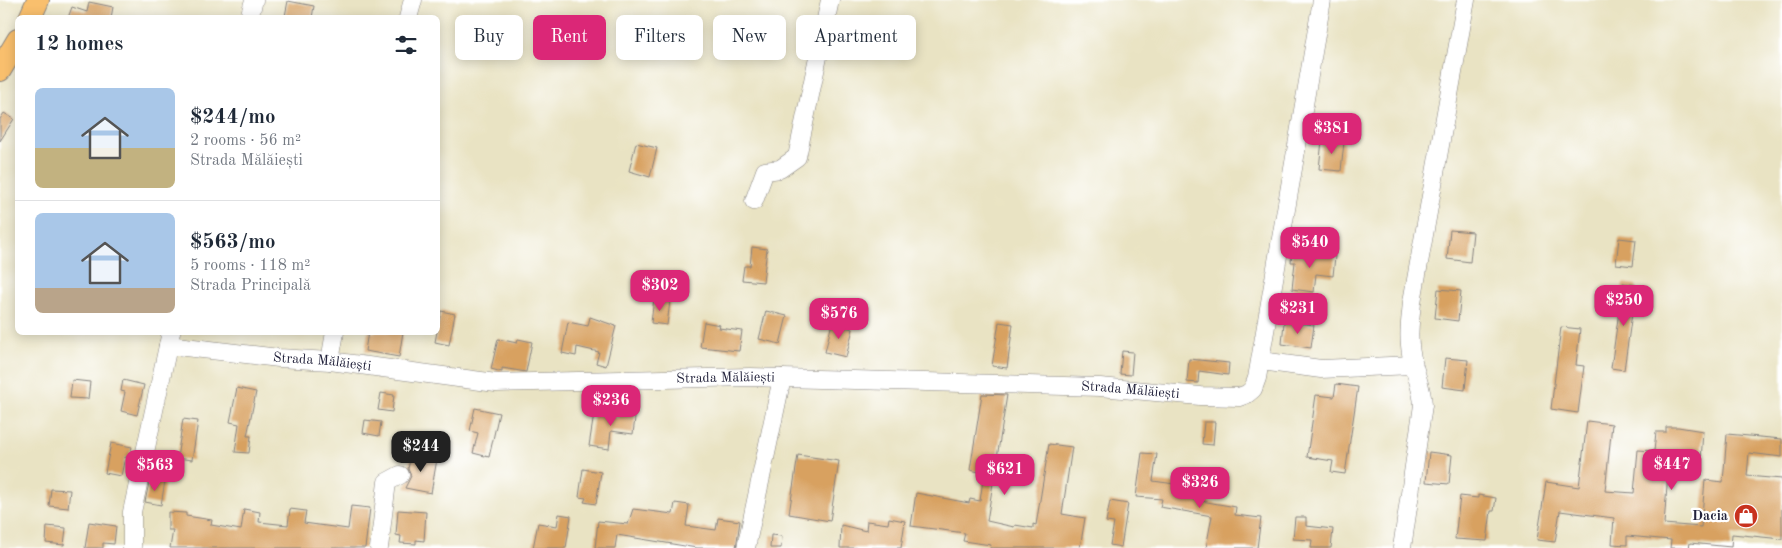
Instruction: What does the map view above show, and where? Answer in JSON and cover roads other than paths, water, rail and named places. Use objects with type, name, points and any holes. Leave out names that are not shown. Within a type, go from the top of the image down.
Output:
[{"type":"main road","points":[[31,15],[38,0]]},
{"type":"main road","points":[[0,70],[15,45]]},
{"type":"street","points":[[250,15],[254,0]]},
{"type":"street","points":[[409,15],[413,0]]},
{"type":"street","points":[[754,201],[765,172],[780,169],[797,157],[830,0]]},
{"type":"street","name":"Strada Mălăiești","points":[[170,339],[279,358],[330,361],[496,383],[782,378],[1100,386],[1200,396],[1239,397],[1253,389],[1261,361],[1322,0]]},
{"type":"street","points":[[1402,548],[1423,405],[1422,390],[1413,365],[1409,344],[1412,302],[1466,0]]},
{"type":"street","points":[[330,361],[335,335]]},
{"type":"street","points":[[132,548],[132,512],[170,339]]},
{"type":"street","points":[[1261,361],[1321,369],[1413,365]]},
{"type":"street","points":[[746,548],[782,378]]},
{"type":"street","points":[[379,548],[387,482],[400,475]]},
{"type":"place","name":"Dacia","points":[[1746,516]]}]
